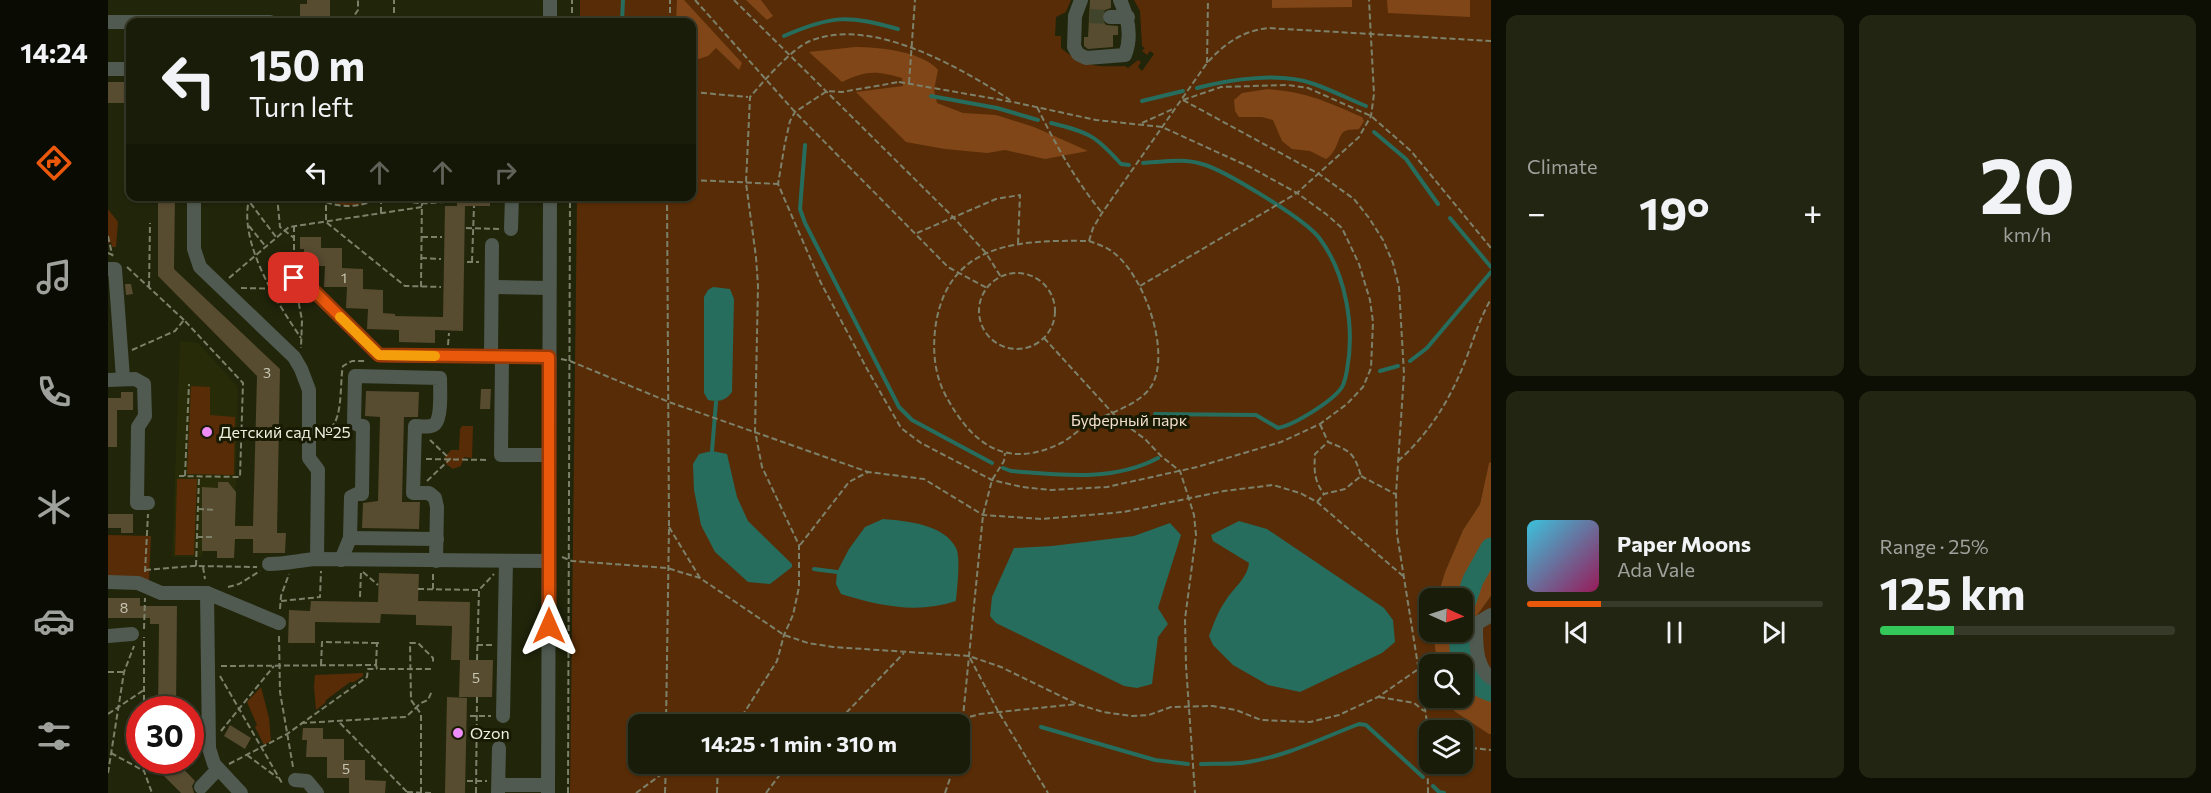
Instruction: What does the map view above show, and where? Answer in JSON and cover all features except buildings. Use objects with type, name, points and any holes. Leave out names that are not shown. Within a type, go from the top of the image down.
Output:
[{"type":"street","points":[[550,0],[550,18]]},
{"type":"street","points":[[1081,0],[1075,16],[1074,47],[1078,54],[1086,58],[1125,55],[1128,17],[1120,0]]},
{"type":"street","points":[[1075,16],[1090,16]]},
{"type":"street","points":[[1110,17],[1128,17]]},
{"type":"street","points":[[108,22],[126,22]]},
{"type":"street","points":[[108,69],[126,69]]},
{"type":"street","points":[[194,201],[194,249],[200,267],[294,357],[309,390],[309,458],[318,470],[319,560]]},
{"type":"street","points":[[512,201],[512,229]]},
{"type":"street","points":[[499,748],[498,786],[548,789],[550,201]]},
{"type":"street","points":[[492,245],[492,287],[501,454],[549,455]]},
{"type":"street","points":[[108,269],[115,269],[123,378]]},
{"type":"street","points":[[294,278],[305,282],[379,355],[549,357]]},
{"type":"street","points":[[492,287],[549,288]]},
{"type":"street","points":[[341,560],[350,538],[351,497],[362,494],[363,426],[354,422],[355,376],[440,378],[439,415],[435,423],[428,426],[415,426],[413,493],[429,494],[435,498],[437,507],[435,561]]},
{"type":"street","points":[[108,380],[135,379],[144,384],[145,416],[138,427],[137,503],[148,503]]},
{"type":"street","points":[[350,538],[437,539]]},
{"type":"street","points":[[269,564],[294,564],[302,560],[549,561]]},
{"type":"street","points":[[502,716],[506,561]]},
{"type":"street","points":[[108,582],[138,583],[161,593],[207,593],[279,623]]},
{"type":"street","points":[[207,593],[211,666],[209,748],[214,764],[241,793]]},
{"type":"street","points":[[1491,615],[1476,624],[1476,645],[1482,669],[1491,678]]},
{"type":"street","points":[[108,636],[138,637]]},
{"type":"street","points":[[201,787],[218,769]]},
{"type":"street","points":[[287,782],[307,781],[317,793]]},
{"type":"path","points":[[353,18],[358,10],[358,0]]},
{"type":"path","points":[[394,0],[394,18]]},
{"type":"path","points":[[572,0],[572,18]]},
{"type":"path","points":[[670,0],[670,18]]},
{"type":"path","points":[[695,0],[795,112],[915,234],[957,273],[987,288]]},
{"type":"path","points":[[734,0],[953,217],[986,253],[1000,277]]},
{"type":"path","points":[[909,83],[915,0]]},
{"type":"path","points":[[1207,63],[1208,0]]},
{"type":"path","points":[[1140,286],[1297,193],[1359,137],[1371,116],[1374,94],[1369,0]]},
{"type":"path","points":[[1089,241],[1093,228],[1102,213],[1207,63],[1235,38],[1252,30],[1268,28],[1491,41]]},
{"type":"path","points":[[743,714],[777,662],[784,635],[793,615],[799,587],[800,545],[762,467],[755,431],[758,286],[746,183],[750,97],[765,79],[808,42],[829,36],[866,36],[911,46],[986,84],[1013,102]]},
{"type":"path","points":[[909,83],[1096,120],[1162,127],[1250,167],[1297,193],[1342,228],[1359,264],[1370,300],[1373,322],[1371,368],[1363,387],[1347,405],[1320,424],[1281,442],[1180,471],[1107,488],[1022,487],[992,480],[921,444],[901,428],[867,369],[822,283],[778,184],[785,143],[795,112],[827,91],[842,92],[876,85],[909,83]]},
{"type":"path","points":[[1183,100],[1221,87],[1288,84],[1308,88],[1371,116],[1411,152],[1491,248]]},
{"type":"path","points":[[696,92],[750,97]]},
{"type":"path","points":[[1183,100],[1319,174],[1354,200],[1383,240],[1399,287],[1404,374],[1396,494],[1397,534],[1426,720]]},
{"type":"path","points":[[1141,124],[1178,106]]},
{"type":"path","points":[[1037,107],[1061,155],[1102,213]]},
{"type":"path","points":[[696,180],[778,184]]},
{"type":"path","points":[[915,234],[996,199],[1020,195],[1018,244]]},
{"type":"path","points":[[277,201],[280,227],[294,238]]},
{"type":"path","points":[[326,222],[326,202],[351,207],[372,201]]},
{"type":"path","points":[[381,201],[381,213]]},
{"type":"path","points":[[403,201],[445,202]]},
{"type":"path","points":[[568,793],[570,201]]},
{"type":"path","points":[[666,714],[669,526],[667,201]]},
{"type":"path","points":[[249,202],[249,236],[256,256],[283,310],[301,338]]},
{"type":"path","points":[[249,202],[277,238]]},
{"type":"path","points":[[421,287],[422,203]]},
{"type":"path","points":[[472,262],[474,206]]},
{"type":"path","points":[[220,286],[294,226],[422,207]]},
{"type":"path","points":[[326,222],[405,286],[441,287]]},
{"type":"path","points":[[149,287],[150,223]]},
{"type":"path","points":[[248,226],[266,247]]},
{"type":"path","points":[[294,226],[294,278]]},
{"type":"path","points":[[466,228],[512,229]]},
{"type":"path","points":[[108,236],[111,254],[117,257]]},
{"type":"path","points":[[422,237],[442,237]]},
{"type":"path","points":[[1089,241],[1114,253],[1140,286],[1155,327],[1157,367],[1152,385],[1142,397],[1113,413],[1092,421],[1061,443],[1021,454],[1005,453],[991,448],[966,427],[942,389],[934,364],[934,333],[945,292],[957,273],[986,253],[1018,244],[1089,241]]},
{"type":"path","points":[[421,258],[441,259]]},
{"type":"path","points":[[125,264],[184,320],[243,383],[240,477],[179,476]]},
{"type":"path","points":[[1018,273],[1035,277],[1053,297],[1055,314],[1053,323],[1044,338],[1029,348],[1012,349],[995,343],[980,322],[979,304],[987,288],[1000,277],[1018,273]]},
{"type":"path","points":[[220,286],[297,289],[302,320],[301,369]]},
{"type":"path","points":[[1398,462],[1408,453],[1446,405],[1491,299]]},
{"type":"path","points":[[121,355],[175,331],[184,320]]},
{"type":"path","points":[[1044,338],[1119,420],[1145,439],[1180,471],[1194,515],[1196,535],[1185,619],[1194,793]]},
{"type":"path","points":[[570,361],[669,402],[868,472],[924,479],[983,515],[1042,519],[1082,517],[1123,512],[1224,491],[1273,485],[1300,492],[1317,502],[1403,576]]},
{"type":"path","points":[[185,476],[189,384]]},
{"type":"path","points":[[1320,424],[1328,442],[1350,451],[1357,461],[1361,476],[1396,494]]},
{"type":"path","points":[[415,426],[450,459]]},
{"type":"path","points":[[1324,494],[1317,485],[1314,470],[1315,454],[1328,442]]},
{"type":"path","points":[[964,714],[983,515],[992,480],[1004,461],[1005,453]]},
{"type":"path","points":[[414,459],[493,460],[501,454]]},
{"type":"path","points":[[413,493],[450,459]]},
{"type":"path","points":[[800,545],[849,482],[868,472]]},
{"type":"path","points":[[1317,502],[1324,494],[1345,489],[1361,476]]},
{"type":"path","points":[[196,566],[199,477]]},
{"type":"path","points":[[144,696],[138,637],[145,585],[148,503]]},
{"type":"path","points":[[198,509],[216,510]]},
{"type":"path","points":[[669,526],[700,578]]},
{"type":"path","points":[[198,537],[215,537]]},
{"type":"path","points":[[280,601],[320,597],[319,560]]},
{"type":"path","points":[[569,560],[667,568],[700,578],[784,635],[808,643],[833,647],[969,656],[1001,667],[1077,704],[1103,712],[1132,716],[1149,715],[1171,707],[1213,706],[1236,710],[1261,720],[1310,722],[1339,715],[1378,697],[1418,670]]},
{"type":"path","points":[[433,590],[435,561]]},
{"type":"path","points":[[477,660],[478,590],[506,561]]},
{"type":"path","points":[[287,782],[287,734],[277,665],[280,601],[294,564]]},
{"type":"path","points":[[136,571],[196,566],[264,567],[239,584],[228,587]]},
{"type":"path","points":[[360,597],[361,570],[378,585]]},
{"type":"path","points":[[418,589],[478,590]]},
{"type":"path","points":[[108,773],[123,672],[138,637]]},
{"type":"path","points":[[321,665],[322,642],[382,643]]},
{"type":"path","points":[[376,667],[377,643]]},
{"type":"path","points":[[421,793],[421,714],[411,700],[410,643],[418,643],[433,658],[433,664]]},
{"type":"path","points":[[845,714],[906,651]]},
{"type":"path","points":[[969,656],[998,711],[1048,793]]},
{"type":"path","points":[[209,748],[277,665]]},
{"type":"path","points":[[211,666],[321,665],[433,669]]},
{"type":"path","points":[[211,666],[287,782]]},
{"type":"path","points":[[218,769],[287,734],[367,677],[368,669],[376,667]]},
{"type":"path","points":[[108,672],[123,672]]},
{"type":"path","points":[[108,714],[144,690]]},
{"type":"path","points":[[301,723],[398,719],[406,717],[428,700],[432,691]]},
{"type":"path","points":[[476,793],[477,697]]},
{"type":"path","points":[[1378,697],[1414,703],[1424,711]]},
{"type":"path","points":[[970,717],[998,711],[1077,704]]},
{"type":"path","points":[[470,716],[502,716]]},
{"type":"path","points":[[340,722],[407,792],[431,793]]},
{"type":"path","points":[[1473,748],[1491,750]]},
{"type":"path","points":[[111,753],[126,761]]},
{"type":"path","points":[[247,755],[287,782]]},
{"type":"path","points":[[145,774],[152,793]]},
{"type":"path","points":[[636,793],[662,774]]},
{"type":"path","points":[[665,793],[666,774]]},
{"type":"path","points":[[717,793],[718,774]]},
{"type":"path","points":[[766,793],[780,774]]},
{"type":"path","points":[[945,793],[952,774]]},
{"type":"path","points":[[1427,774],[1428,793]]},
{"type":"path","points":[[467,781],[498,786]]},
{"type":"shaded area","points":[[677,0],[684,0],[742,63],[739,70],[716,48],[708,56],[696,60],[696,18],[676,18]]},
{"type":"shaded area","points":[[746,0],[761,0],[773,16],[767,20]]},
{"type":"shaded area","points":[[1272,0],[1352,0],[1352,7],[1272,8]]},
{"type":"shaded area","points":[[1387,0],[1470,0],[1470,17],[1388,13]]},
{"type":"shaded area","points":[[855,47],[899,51],[922,58],[931,64],[938,70],[934,90],[937,103],[963,113],[996,115],[1034,127],[1088,151],[1045,159],[1005,150],[987,153],[906,142],[856,92],[903,86],[902,78],[872,73],[858,75],[842,82],[809,52]]},
{"type":"shaded area","points":[[1268,89],[1317,98],[1362,117],[1364,121],[1359,129],[1342,133],[1333,152],[1326,159],[1310,151],[1292,149],[1282,141],[1273,120],[1262,117],[1239,117],[1235,111],[1234,100],[1242,93]]},
{"type":"shaded area","name":"Детский сад №25","points":[[180,341],[198,343],[238,387],[235,525],[253,526],[253,539],[235,539],[234,558],[217,558],[217,551],[203,551],[202,557],[172,557]]},
{"type":"shaded area","points":[[1491,462],[1491,596],[1473,621],[1473,588],[1440,588],[1463,530],[1480,504]]},
{"type":"shaded area","points":[[1434,642],[1470,642],[1470,654],[1436,654]]},
{"type":"shaded area","points":[[1473,660],[1480,678],[1491,683],[1491,734],[1473,723],[1473,720],[1468,720],[1452,708],[1473,708]]},
{"type":"green space","name":"Буферный парк","points":[[580,0],[1071,0],[1066,12],[1056,17],[1055,36],[1061,36],[1061,48],[1077,59],[1098,66],[1128,68],[1138,60],[1141,62],[1138,67],[1142,71],[1154,54],[1150,51],[1147,55],[1142,51],[1145,48],[1142,46],[1140,11],[1134,0],[1491,0],[1491,462],[1480,504],[1463,530],[1440,588],[1419,588],[1419,642],[1434,642],[1436,654],[1419,654],[1419,708],[1452,708],[1468,720],[1419,720],[1419,774],[1473,774],[1473,723],[1491,734],[1491,793],[570,793],[577,201],[696,201],[696,18],[580,18]]},
{"type":"green space","points":[[329,201],[370,201],[353,205]]},
{"type":"green space","points":[[108,209],[118,222],[116,247],[112,247],[111,242],[108,244]]},
{"type":"green space","points":[[191,386],[210,387],[210,415],[235,417],[234,475],[187,474]]},
{"type":"green space","points":[[462,426],[473,426],[472,458],[464,457],[461,466],[453,469],[446,464],[445,457],[451,450],[459,450]]},
{"type":"green space","points":[[177,479],[197,479],[194,555],[175,555]]},
{"type":"green space","points":[[108,535],[151,536],[149,580],[108,579]]},
{"type":"green space","points":[[1491,596],[1491,683],[1480,678],[1473,660],[1473,654],[1470,653],[1470,642],[1473,642],[1473,621]]},
{"type":"green space","points":[[363,673],[363,676],[350,682],[316,710],[315,675]]},
{"type":"green space","points":[[261,687],[269,718],[271,741],[264,745],[247,702]]},
{"type":"water","points":[[713,287],[730,289],[734,299],[732,392],[724,399],[715,401],[708,400],[704,393],[704,297]]},
{"type":"water","points":[[712,451],[727,454],[737,497],[748,521],[792,564],[792,567],[770,584],[748,582],[715,552],[701,525],[694,490],[693,464],[699,454]]},
{"type":"water","points":[[883,519],[924,525],[950,540],[956,548],[958,559],[956,601],[913,608],[884,605],[841,594],[836,584],[837,572],[849,549],[865,527]]},
{"type":"water","points":[[1239,521],[1267,529],[1384,608],[1393,620],[1395,642],[1382,653],[1300,692],[1268,685],[1233,665],[1213,645],[1209,636],[1216,617],[1229,595],[1243,578],[1249,563],[1213,541],[1211,535]]},
{"type":"water","points":[[1170,523],[1181,535],[1158,608],[1168,624],[1158,637],[1152,684],[1137,688],[1124,686],[996,623],[990,616],[992,597],[1014,548],[1134,536]]},
{"type":"waterway","points":[[622,18],[623,0]]},
{"type":"waterway","points":[[784,36],[815,24],[840,19],[866,21],[898,29]]},
{"type":"waterway","points":[[1197,88],[1256,78],[1287,78],[1314,84],[1366,106]]},
{"type":"waterway","points":[[1142,101],[1183,91]]},
{"type":"waterway","points":[[931,96],[997,108],[1038,120]]},
{"type":"waterway","points":[[1051,123],[1091,136],[1121,164],[1129,165]]},
{"type":"waterway","points":[[1374,132],[1406,159],[1438,204]]},
{"type":"waterway","points":[[805,145],[800,209],[805,223],[899,407],[912,420],[992,463]]},
{"type":"waterway","points":[[1143,163],[1188,161],[1213,168],[1299,220],[1320,239],[1336,268],[1346,302],[1350,336],[1347,370],[1342,387],[1322,405],[1285,426],[1278,428],[1256,415],[1155,414]]},
{"type":"waterway","points":[[1450,218],[1491,267]]},
{"type":"waterway","points":[[1410,361],[1427,348],[1491,272]]},
{"type":"waterway","points":[[1380,371],[1398,366]]},
{"type":"waterway","points":[[712,451],[716,402]]},
{"type":"waterway","points":[[1003,468],[1030,473],[1105,474],[1141,466],[1158,458]]},
{"type":"waterway","points":[[1470,588],[1491,548]]},
{"type":"waterway","points":[[814,569],[837,572]]},
{"type":"waterway","points":[[1460,642],[1462,659],[1469,676],[1491,691]]},
{"type":"waterway","points":[[1201,764],[1236,763],[1262,759],[1291,751],[1359,724],[1366,725],[1423,777]]},
{"type":"waterway","points":[[1041,727],[1155,760],[1188,764]]},
{"type":"waterway","points":[[1433,786],[1439,792],[1444,793]]},
{"type":"tunnel","points":[[1090,16],[1110,17]]},
{"type":"slow traffic","points":[[340,317],[379,355],[435,356]]},
{"type":"place","name":"Детский сад №25","points":[[207,432]]},
{"type":"place","name":"Ozon","points":[[458,733]]},
{"type":"route","points":[[294,278],[305,282],[379,355],[549,357],[549,626]]}]
